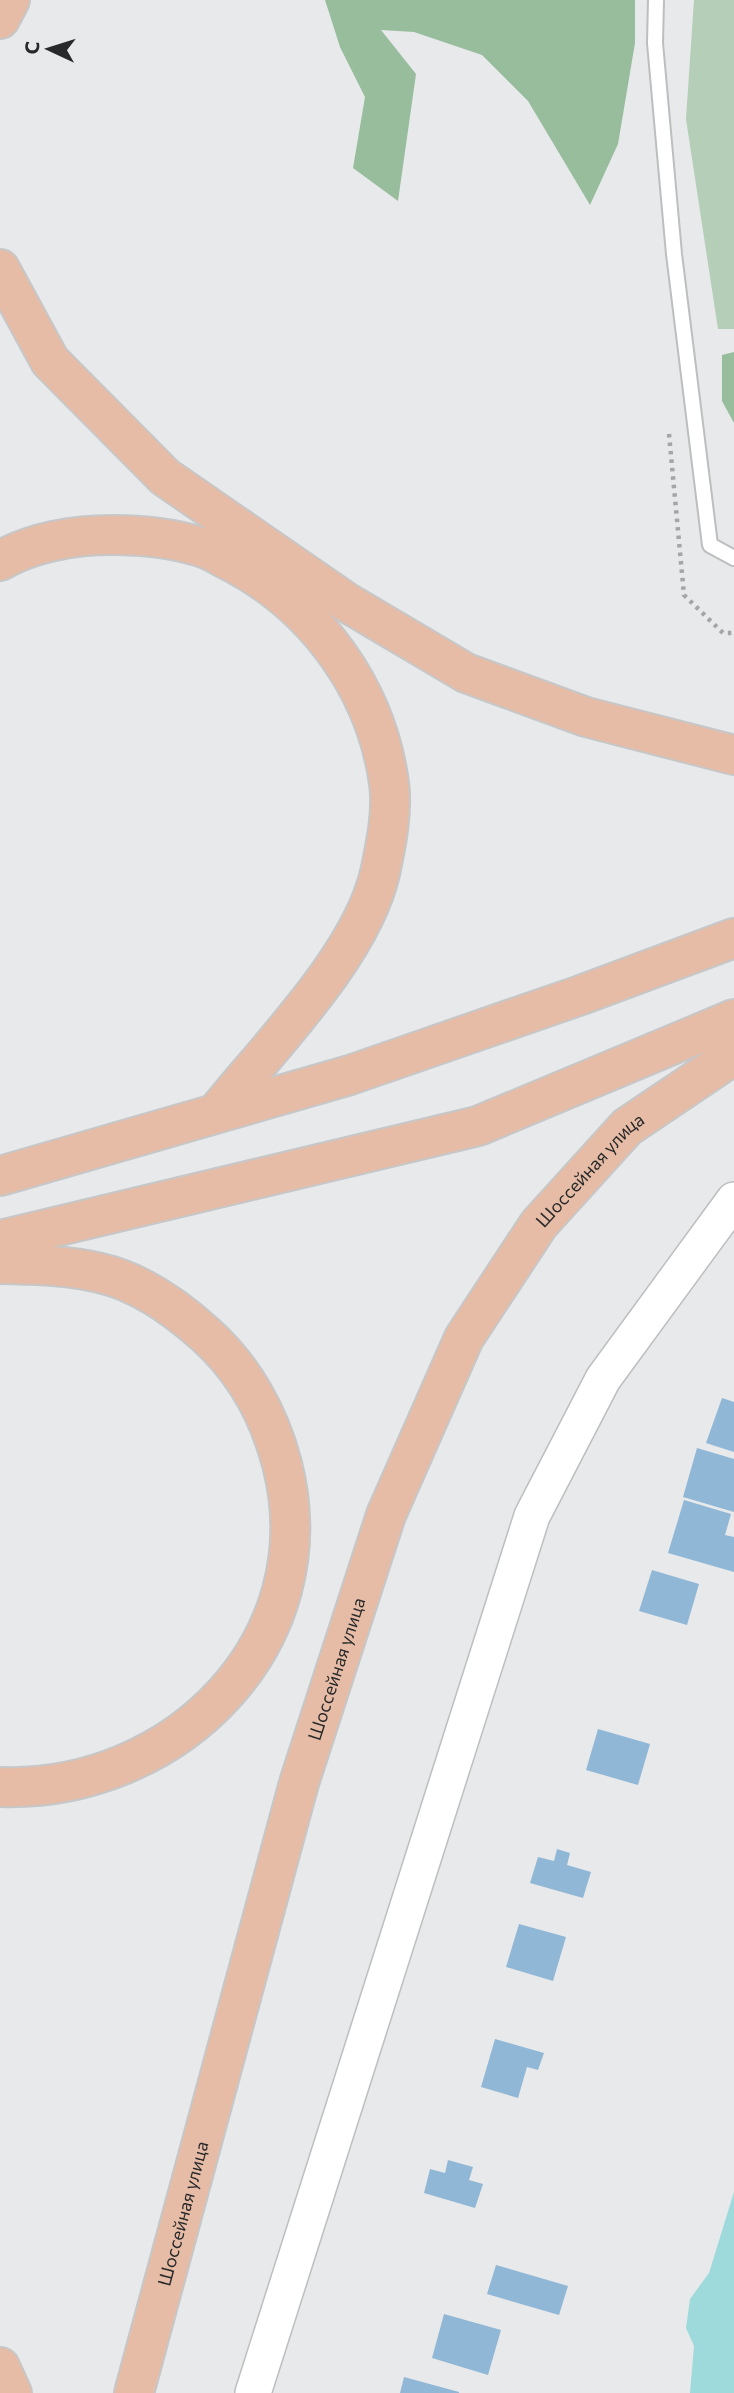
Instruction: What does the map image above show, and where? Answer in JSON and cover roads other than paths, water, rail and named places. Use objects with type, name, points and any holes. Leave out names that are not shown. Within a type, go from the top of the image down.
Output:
[{"type":"main road","points":[[0,19],[10,0]]},
{"type":"main road","points":[[0,269],[50,361],[165,477],[346,602],[466,673],[586,717],[734,755]]},
{"type":"main road","points":[[0,561],[13,553],[81,535],[142,535],[203,547],[268,581],[318,627],[342,659],[375,730],[389,786],[388,828],[380,874],[363,919],[340,961],[218,1111]]},
{"type":"main road","points":[[0,1176],[350,1075],[582,995],[734,938]]},
{"type":"main road","points":[[0,1240],[478,1126],[734,1019]]},
{"type":"main road","name":"Шоссейная улица","points":[[134,2393],[299,1783],[386,1515],[464,1338],[538,1224],[627,1127],[734,1055]]},
{"type":"main road","points":[[0,1264],[54,1265],[101,1273],[136,1285],[183,1314],[223,1351],[253,1393],[275,1438],[288,1486],[290,1533],[285,1584],[272,1624],[252,1661],[225,1696],[193,1725],[154,1750],[110,1770],[70,1781],[0,1787]]},
{"type":"main road","points":[[0,2367],[12,2393]]},
{"type":"street","points":[[253,2393],[532,1517],[603,1379],[734,1200]]},
{"type":"lane","points":[[656,0],[655,43],[674,254],[710,545],[734,558]]},
{"type":"water","points":[[734,2192],[734,2393],[690,2393],[694,2346],[686,2328],[690,2299],[709,2273]]}]
